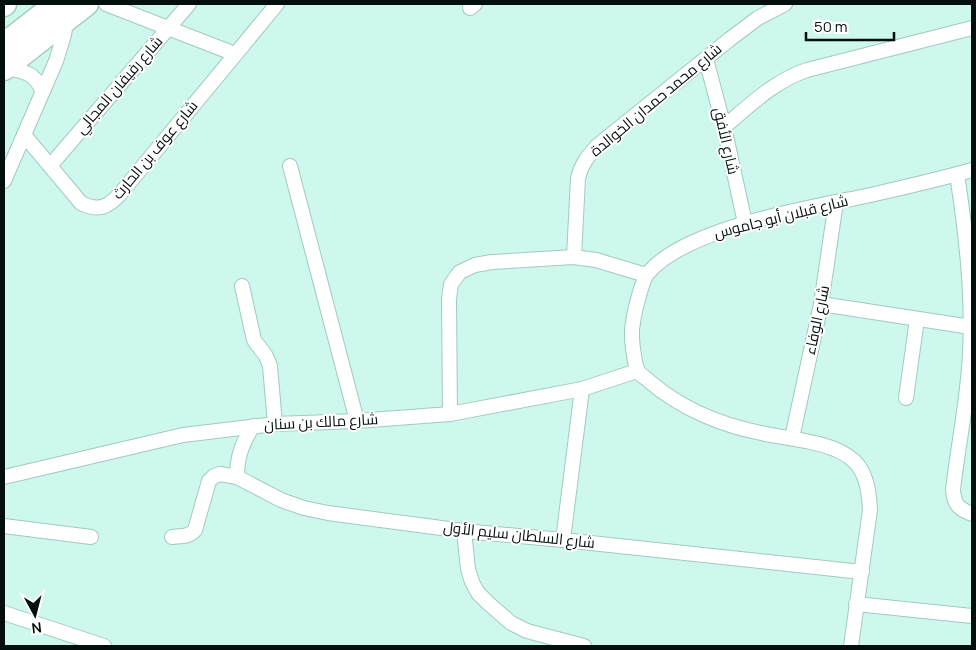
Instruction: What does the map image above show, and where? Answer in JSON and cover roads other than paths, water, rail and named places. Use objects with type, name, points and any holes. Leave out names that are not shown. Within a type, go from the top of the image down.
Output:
[{"type":"highway","points":[[4,25],[30,4]]},
{"type":"highway","points":[[4,61],[62,13]]},
{"type":"main road","points":[[62,13],[87,4]]},
{"type":"street","points":[[106,4],[235,54]]},
{"type":"street","name":"شارع رفيفان المجالي","points":[[50,166],[189,4]]},
{"type":"street","name":"شارع عوف بن الحارث","points":[[24,135],[81,203],[95,208],[103,208],[109,205],[277,4]]},
{"type":"street","name":"شارع محمد حمدان الخوالدة","points":[[574,257],[578,178],[580,168],[586,157],[597,146],[758,18],[785,4]]},
{"type":"street","points":[[4,181],[60,48],[62,13]]},
{"type":"street","points":[[724,127],[777,83],[791,75],[972,28]]},
{"type":"street","name":"شارع الأفق","points":[[706,59],[724,127],[745,223]]},
{"type":"street","points":[[4,61],[29,73],[38,80],[42,91]]},
{"type":"street","points":[[290,166],[357,421]]},
{"type":"street","name":"شارع قبلان أبو جاموس","points":[[646,275],[655,265],[671,253],[693,241],[745,223],[972,170]]},
{"type":"street","points":[[957,174],[968,251],[971,327],[965,402],[953,490],[954,501],[959,508],[972,514]]},
{"type":"street","name":"شارع الوفاء","points":[[792,438],[821,304],[836,202]]},
{"type":"street","points":[[450,414],[449,299],[451,284],[460,272],[475,264],[574,257],[596,260],[646,275],[632,324],[633,350],[637,371],[676,402],[696,412],[761,434],[792,438],[836,450],[854,460],[863,473],[868,491],[870,510],[851,646]]},
{"type":"street","points":[[242,286],[254,340],[266,356],[270,366],[275,424]]},
{"type":"street","points":[[821,304],[971,327]]},
{"type":"street","points":[[906,398],[917,319]]},
{"type":"street","name":"شارع مالك بن سنان","points":[[4,477],[183,435],[275,424],[357,421],[450,414],[582,389],[637,371]]},
{"type":"street","points":[[563,540],[582,389]]},
{"type":"street","points":[[172,537],[189,535],[195,530],[209,481],[214,476],[220,474],[237,477],[240,450],[245,437],[253,426]]},
{"type":"street","name":"شارع السلطان سليم الأول","points":[[237,477],[258,490],[281,500],[304,508],[328,513],[464,530],[862,572]]},
{"type":"street","points":[[4,526],[91,538]]},
{"type":"street","points":[[464,530],[468,569],[472,582],[478,593],[488,603],[511,623],[527,631],[584,646]]},
{"type":"street","points":[[856,604],[972,616]]},
{"type":"street","points":[[4,613],[104,646]]}]
